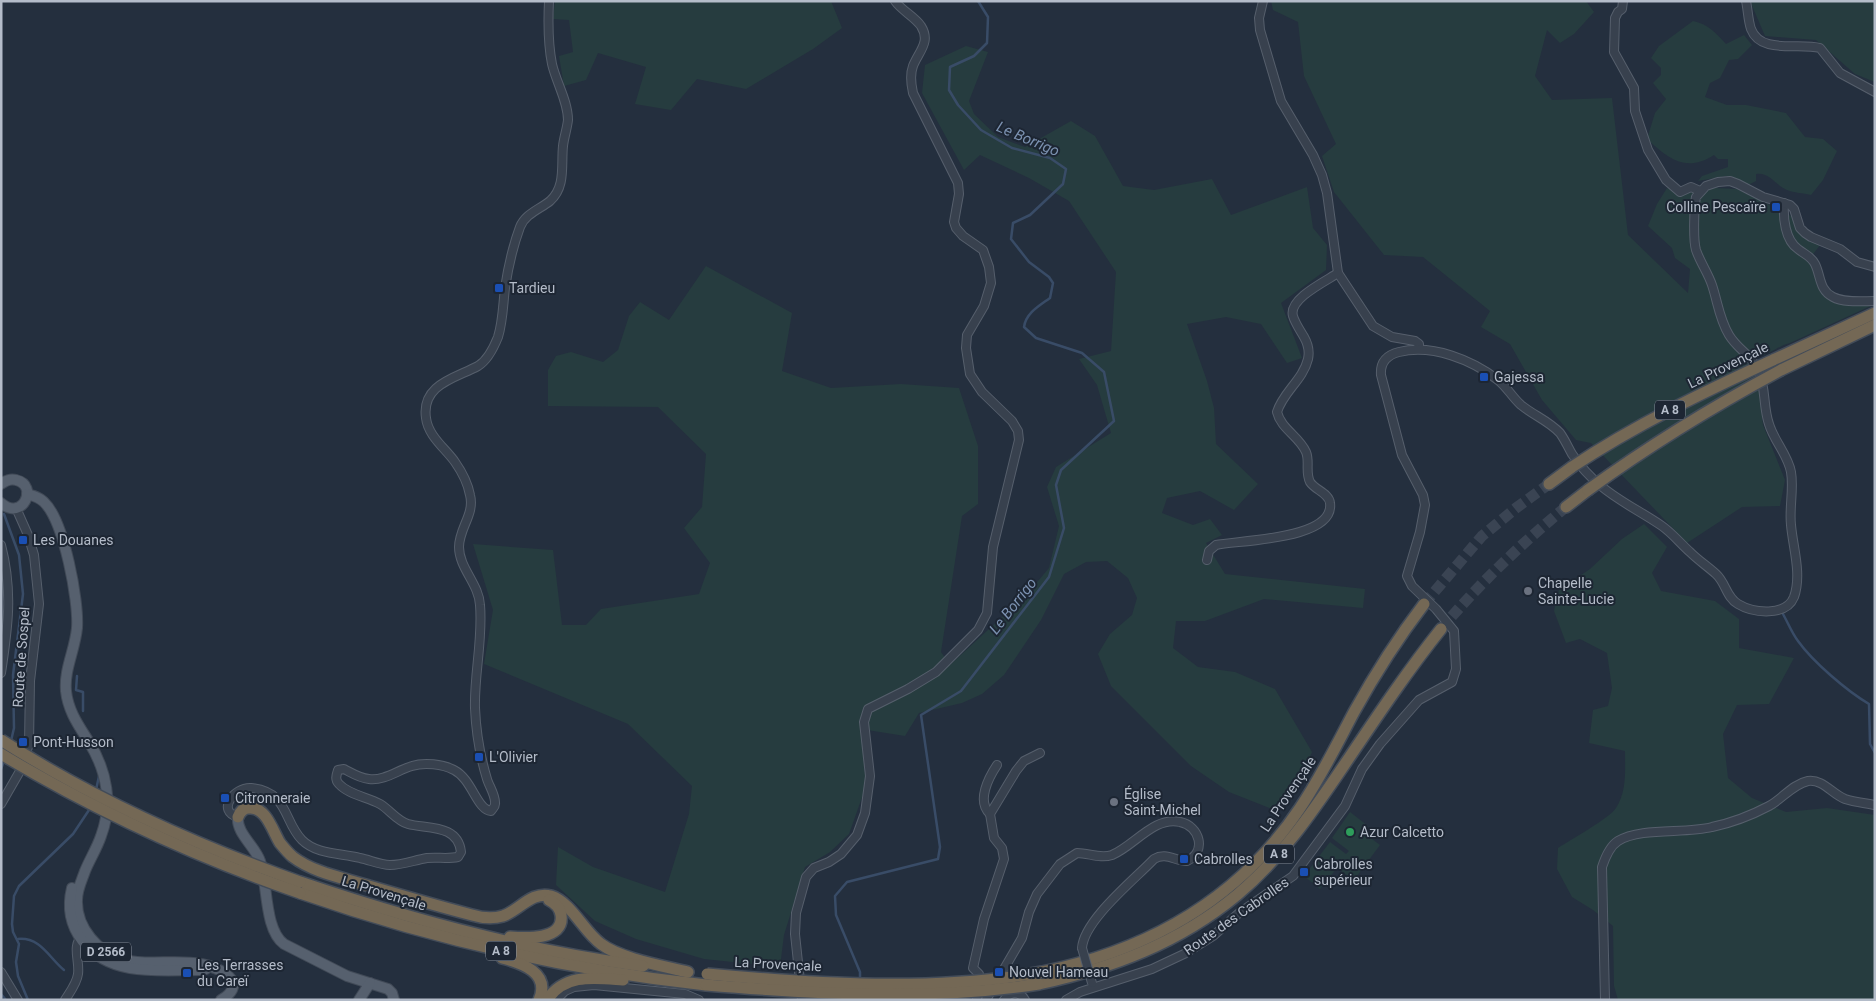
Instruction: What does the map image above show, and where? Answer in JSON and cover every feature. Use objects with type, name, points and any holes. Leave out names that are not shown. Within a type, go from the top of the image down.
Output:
[{"type":"highway","name":"La Provençale","points":[[1549,484],[1611,442],[1648,422],[1773,360],[1872,318]]},
{"type":"highway","name":"La Provençale","points":[[1566,507],[1658,440],[1707,410],[1872,318]]},
{"type":"highway","name":"La Provençale","points":[[1,740],[65,778],[154,823],[300,888],[412,928],[542,959],[680,982],[707,980],[914,984],[982,981],[1042,972],[1103,956],[1152,937],[1195,912],[1243,875],[1274,843],[1301,807],[1324,770],[1377,672],[1424,604]]},
{"type":"highway","name":"La Provençale","points":[[1,754],[82,800],[164,839],[234,869],[522,946],[586,958],[688,972],[707,980],[784,991],[920,994],[982,991],[1039,984],[1096,970],[1146,951],[1196,924],[1238,894],[1271,862],[1304,822],[1401,681],[1441,628]]},
{"type":"highway","points":[[238,817],[244,809],[252,808],[257,810],[269,822],[289,854],[313,868],[472,916],[492,918],[502,916],[535,897],[547,895],[561,901],[594,938],[607,948],[626,956],[688,972]]},
{"type":"highway","points":[[468,932],[529,938],[538,938],[551,933],[560,922],[559,910],[551,901],[535,897]]},
{"type":"highway","points":[[412,928],[526,966],[535,973],[540,982],[542,990],[539,1000]]},
{"type":"highway","points":[[547,1000],[560,986],[580,979],[680,982]]},
{"type":"main road","points":[[1,503],[6,507],[16,508],[24,503],[27,494],[26,487],[21,482],[10,479],[2,481]]},
{"type":"main road","name":"D 2566","points":[[27,494],[39,498],[49,508],[62,534],[78,622],[67,672],[67,698],[77,722],[97,756],[108,792],[107,814],[101,836],[91,855],[76,898],[81,940],[125,960],[183,962],[213,967],[224,971],[232,982],[229,993],[221,1000]]},
{"type":"main road","points":[[238,817],[240,828],[260,861],[272,925],[277,938],[284,944],[347,976],[388,989],[392,993],[394,1000]]},
{"type":"main road","points":[[359,1000],[370,983]]},
{"type":"street","points":[[238,817],[232,816],[229,812],[228,806],[234,794],[240,789],[263,791],[274,796],[288,815],[302,840],[313,847],[389,865],[429,858],[458,857],[461,852],[461,846],[448,832],[434,826],[408,824],[401,821],[382,805],[344,788],[337,783],[338,770],[344,769],[359,777],[370,780],[387,776],[414,765],[437,765],[454,770],[464,778],[472,787],[481,807],[491,811],[495,806],[496,802],[488,782],[476,732],[475,706],[481,629],[480,603],[478,593],[465,567],[459,548],[463,529],[470,515],[471,499],[468,486],[456,463],[438,443],[426,421],[425,413],[428,400],[434,390],[452,376],[479,365],[488,356],[497,340],[500,328],[508,269],[520,226],[528,216],[551,200],[558,192],[562,181],[563,145],[568,120],[567,108],[552,65],[549,47],[549,1]]},
{"type":"street","points":[[802,1000],[796,913],[806,877],[814,868],[829,862],[841,854],[857,835],[865,813],[870,776],[864,722],[868,710],[936,672],[978,630],[987,613],[993,546],[1019,440],[1018,431],[1012,421],[982,392],[970,374],[966,348],[967,335],[984,306],[991,283],[989,267],[984,250],[963,236],[956,228],[954,222],[959,194],[958,183],[911,87],[911,75],[914,65],[925,45],[925,36],[922,27],[895,1]]},
{"type":"street","points":[[1263,1],[1259,18],[1260,30],[1281,101],[1313,155],[1322,175],[1327,193],[1338,273],[1373,326],[1392,337],[1415,341],[1419,344],[1420,349]]},
{"type":"street","points":[[1623,1],[1622,8],[1615,18],[1614,52],[1634,88],[1635,111],[1648,150],[1673,188],[1680,192],[1692,187],[1700,191],[1706,186],[1718,182],[1730,181],[1738,184],[1762,197],[1790,205],[1794,209],[1800,228],[1811,237],[1840,249],[1856,262],[1875,267]]},
{"type":"street","points":[[1746,1],[1751,28],[1756,37],[1762,42],[1770,45],[1820,48],[1840,72],[1875,92]]},
{"type":"street","name":"Route des Cabrolles","points":[[1066,1000],[1093,985],[1145,972],[1184,954],[1213,936],[1239,913],[1293,876],[1345,806],[1362,769],[1380,744],[1419,700],[1452,682],[1456,669],[1454,632],[1436,609],[1412,586],[1407,576],[1420,532],[1425,505],[1423,495],[1402,455],[1381,375],[1381,368],[1388,356],[1409,349],[1436,351],[1468,362],[1498,380],[1518,403],[1558,431],[1580,465],[1601,486],[1628,506],[1662,526],[1690,553],[1717,575],[1734,602],[1741,606],[1768,611],[1788,606],[1794,598],[1797,580],[1790,514],[1792,473],[1768,422],[1764,386],[1759,372],[1752,358],[1733,341],[1728,333],[1716,303],[1712,286],[1696,250],[1695,204],[1696,197],[1700,191]]},
{"type":"street","points":[[1784,203],[1785,221],[1792,245],[1816,265],[1824,290],[1833,297],[1844,300],[1875,301]]},
{"type":"street","points":[[1207,560],[1209,551],[1216,545],[1300,533],[1325,518],[1329,511],[1331,505],[1329,499],[1310,482],[1307,472],[1307,453],[1303,446],[1280,423],[1277,412],[1284,397],[1298,380],[1308,360],[1310,351],[1292,314],[1293,306],[1306,293],[1338,273]]},
{"type":"street","name":"Route de Sospel","points":[[1,804],[25,760],[30,738],[30,681],[39,595],[34,555],[16,508]]},
{"type":"street","points":[[1,545],[10,590],[1,673]]},
{"type":"street","points":[[1,744],[25,760]]},
{"type":"street","points":[[990,814],[1024,761],[1040,753]]},
{"type":"street","points":[[977,1000],[979,974],[973,968],[979,938],[1004,859],[1002,848],[994,838],[990,814],[987,811],[984,800],[990,775],[997,765]]},
{"type":"street","points":[[1605,1000],[1602,867],[1605,859],[1617,842],[1629,837],[1650,833],[1705,829],[1740,819],[1770,805],[1808,781],[1822,783],[1844,798],[1875,805]]},
{"type":"street","points":[[986,1000],[1022,938],[1029,912],[1037,894],[1060,864],[1077,853],[1097,856],[1112,855],[1152,828],[1166,822],[1181,822],[1190,827],[1198,836],[1200,845],[1197,854],[1193,858],[1181,861],[1164,856],[1154,859],[1094,921],[1084,938],[1082,948],[1093,985]]},
{"type":"street","points":[[65,1000],[76,981],[81,940]]},
{"type":"street","points":[[1,972],[18,1000]]},
{"type":"street","points":[[556,1000],[565,991],[574,987],[594,985],[685,994],[699,1000]]},
{"type":"street","points":[[1004,1000],[1007,996],[1016,993],[1020,994],[1025,1000]]},
{"type":"green space","points":[[555,1],[831,1],[842,28],[813,49],[746,89],[697,79],[671,110],[635,104],[646,67],[598,53],[586,80],[564,86],[559,56],[573,52],[569,20],[553,19]]},
{"type":"green space","points":[[1271,1],[1586,1],[1594,12],[1574,34],[1560,43],[1547,30],[1535,76],[1552,100],[1612,98],[1628,235],[1688,293],[1690,269],[1675,258],[1672,248],[1648,226],[1657,204],[1667,188],[1688,193],[1715,188],[1737,189],[1791,216],[1803,238],[1820,245],[1808,261],[1812,265],[1817,286],[1826,296],[1875,304],[1765,355],[1755,357],[1763,425],[1785,480],[1780,506],[1742,507],[1687,543],[1591,443],[1576,440],[1542,400],[1510,344],[1481,327],[1490,311],[1423,257],[1384,255],[1334,192],[1322,156],[1336,144],[1304,76],[1298,22],[1273,10]]},
{"type":"green space","points":[[1750,1],[1875,1],[1875,82],[1855,74],[1816,40],[1765,36]]},
{"type":"green space","points":[[1693,21],[1707,27],[1726,44],[1744,35],[1752,45],[1738,59],[1729,60],[1720,78],[1710,83],[1705,97],[1727,105],[1746,105],[1786,113],[1805,137],[1823,139],[1837,151],[1823,180],[1811,195],[1787,190],[1769,177],[1761,174],[1756,174],[1756,181],[1748,185],[1726,176],[1698,181],[1702,176],[1728,167],[1728,159],[1718,159],[1714,155],[1695,163],[1686,163],[1670,158],[1647,139],[1655,113],[1666,99],[1653,83],[1661,75],[1661,68],[1651,58],[1659,46]]},
{"type":"green space","points":[[966,46],[988,52],[969,101],[974,114],[998,137],[1025,147],[1071,121],[1095,136],[1123,186],[1154,190],[1212,179],[1231,215],[1307,187],[1313,228],[1327,245],[1326,270],[1281,303],[1302,358],[1287,363],[1261,324],[1226,317],[1187,324],[1207,381],[1214,408],[1216,444],[1258,484],[1234,510],[1200,491],[1167,498],[1162,513],[1193,525],[1210,519],[1222,535],[1206,543],[1225,574],[1365,589],[1363,608],[1264,599],[1205,621],[1176,621],[1173,648],[1198,667],[1235,672],[1275,689],[1312,752],[1296,791],[1277,811],[1229,792],[1191,766],[1111,686],[1098,654],[1110,634],[1132,615],[1137,598],[1128,578],[1107,561],[1086,562],[1064,574],[1041,620],[1004,675],[982,694],[962,703],[919,713],[905,736],[861,729],[866,786],[849,834],[830,852],[805,867],[784,935],[780,967],[704,959],[636,939],[595,921],[556,885],[558,847],[593,867],[665,892],[689,814],[692,786],[628,724],[484,664],[493,610],[473,544],[553,550],[562,625],[586,625],[601,609],[699,594],[710,563],[684,528],[702,507],[706,454],[658,407],[548,406],[548,370],[556,356],[571,352],[603,362],[618,350],[629,316],[640,302],[669,320],[706,266],[792,313],[782,371],[831,388],[901,384],[959,388],[978,446],[978,504],[962,516],[941,652],[950,665],[1027,594],[1049,568],[1059,526],[1047,487],[1056,467],[1111,433],[1097,385],[1079,359],[1111,351],[1116,272],[1069,201],[1029,178],[980,155],[964,170],[922,93],[925,65]]},
{"type":"green space","points":[[1644,524],[1667,547],[1652,573],[1661,591],[1715,601],[1739,619],[1739,648],[1794,658],[1769,704],[1737,705],[1723,734],[1728,778],[1752,798],[1786,812],[1827,808],[1875,815],[1875,1000],[1618,1000],[1614,986],[1613,926],[1593,910],[1572,897],[1557,869],[1558,848],[1598,823],[1616,808],[1624,788],[1625,751],[1589,743],[1593,710],[1608,706],[1612,688],[1607,653],[1580,639],[1566,643],[1554,611],[1559,590],[1590,569],[1622,539]]},
{"type":"green space","points":[[1350,812],[1368,826],[1364,833],[1380,845],[1354,880],[1337,868],[1320,889],[1304,876],[1330,842],[1346,854],[1349,851],[1332,838]]},
{"type":"waterway","name":"Le Borrigo","points":[[860,981],[860,972],[836,915],[835,896],[847,882],[938,859],[940,847],[921,715],[961,691],[1049,577],[1064,528],[1056,485],[1061,470],[1114,421],[1104,372],[1082,353],[1036,338],[1024,327],[1030,314],[1050,298],[1053,283],[1049,277],[1029,262],[1011,239],[1013,223],[1030,215],[1063,184],[1066,169],[1050,158],[1012,148],[981,130],[958,105],[949,90],[950,67],[974,56],[987,43],[988,17],[978,1]]},
{"type":"waterway","points":[[4,514],[19,555],[23,594],[13,675],[14,728],[11,741]]},
{"type":"waterway","points":[[1783,614],[1796,638],[1812,658],[1841,684],[1869,704],[1870,744],[1875,753]]},
{"type":"waterway","points":[[77,676],[76,690],[83,692],[83,711]]},
{"type":"waterway","points":[[1,769],[4,761]]},
{"type":"waterway","points":[[96,790],[99,776]]},
{"type":"waterway","points":[[28,1000],[18,976],[16,962],[19,944],[13,932],[12,924],[14,896],[19,886],[73,834],[91,807]]},
{"type":"waterway","points":[[18,939],[26,939],[39,945],[64,970]]},
{"type":"waterway","points":[[1,994],[6,1000]]},
{"type":"tunnel","points":[[1424,604],[1482,536],[1549,484]]},
{"type":"tunnel","points":[[1441,629],[1501,565],[1566,507]]},
{"type":"place","name":"Colline Pescaïre","points":[[1776,207]]},
{"type":"place","name":"Tardieu","points":[[499,288]]},
{"type":"place","name":"Gajessa","points":[[1484,377]]},
{"type":"place","name":"Les Douanes","points":[[23,540]]},
{"type":"place","name":"Chapelle Sainte-Lucie","points":[[1528,591]]},
{"type":"place","name":"Pont-Husson","points":[[23,742]]},
{"type":"place","name":"L'Olivier","points":[[479,757]]},
{"type":"place","name":"Citronneraie","points":[[225,798]]},
{"type":"place","name":"Église Saint-Michel","points":[[1114,802]]},
{"type":"place","name":"Azur Calcetto","points":[[1350,832]]},
{"type":"place","name":"Cabrolles","points":[[1184,859]]},
{"type":"place","name":"Cabrolles supérieur","points":[[1304,872]]},
{"type":"place","name":"Nouvel Hameau","points":[[999,972]]},
{"type":"place","name":"Les Terrasses du Careï","points":[[187,973]]}]
